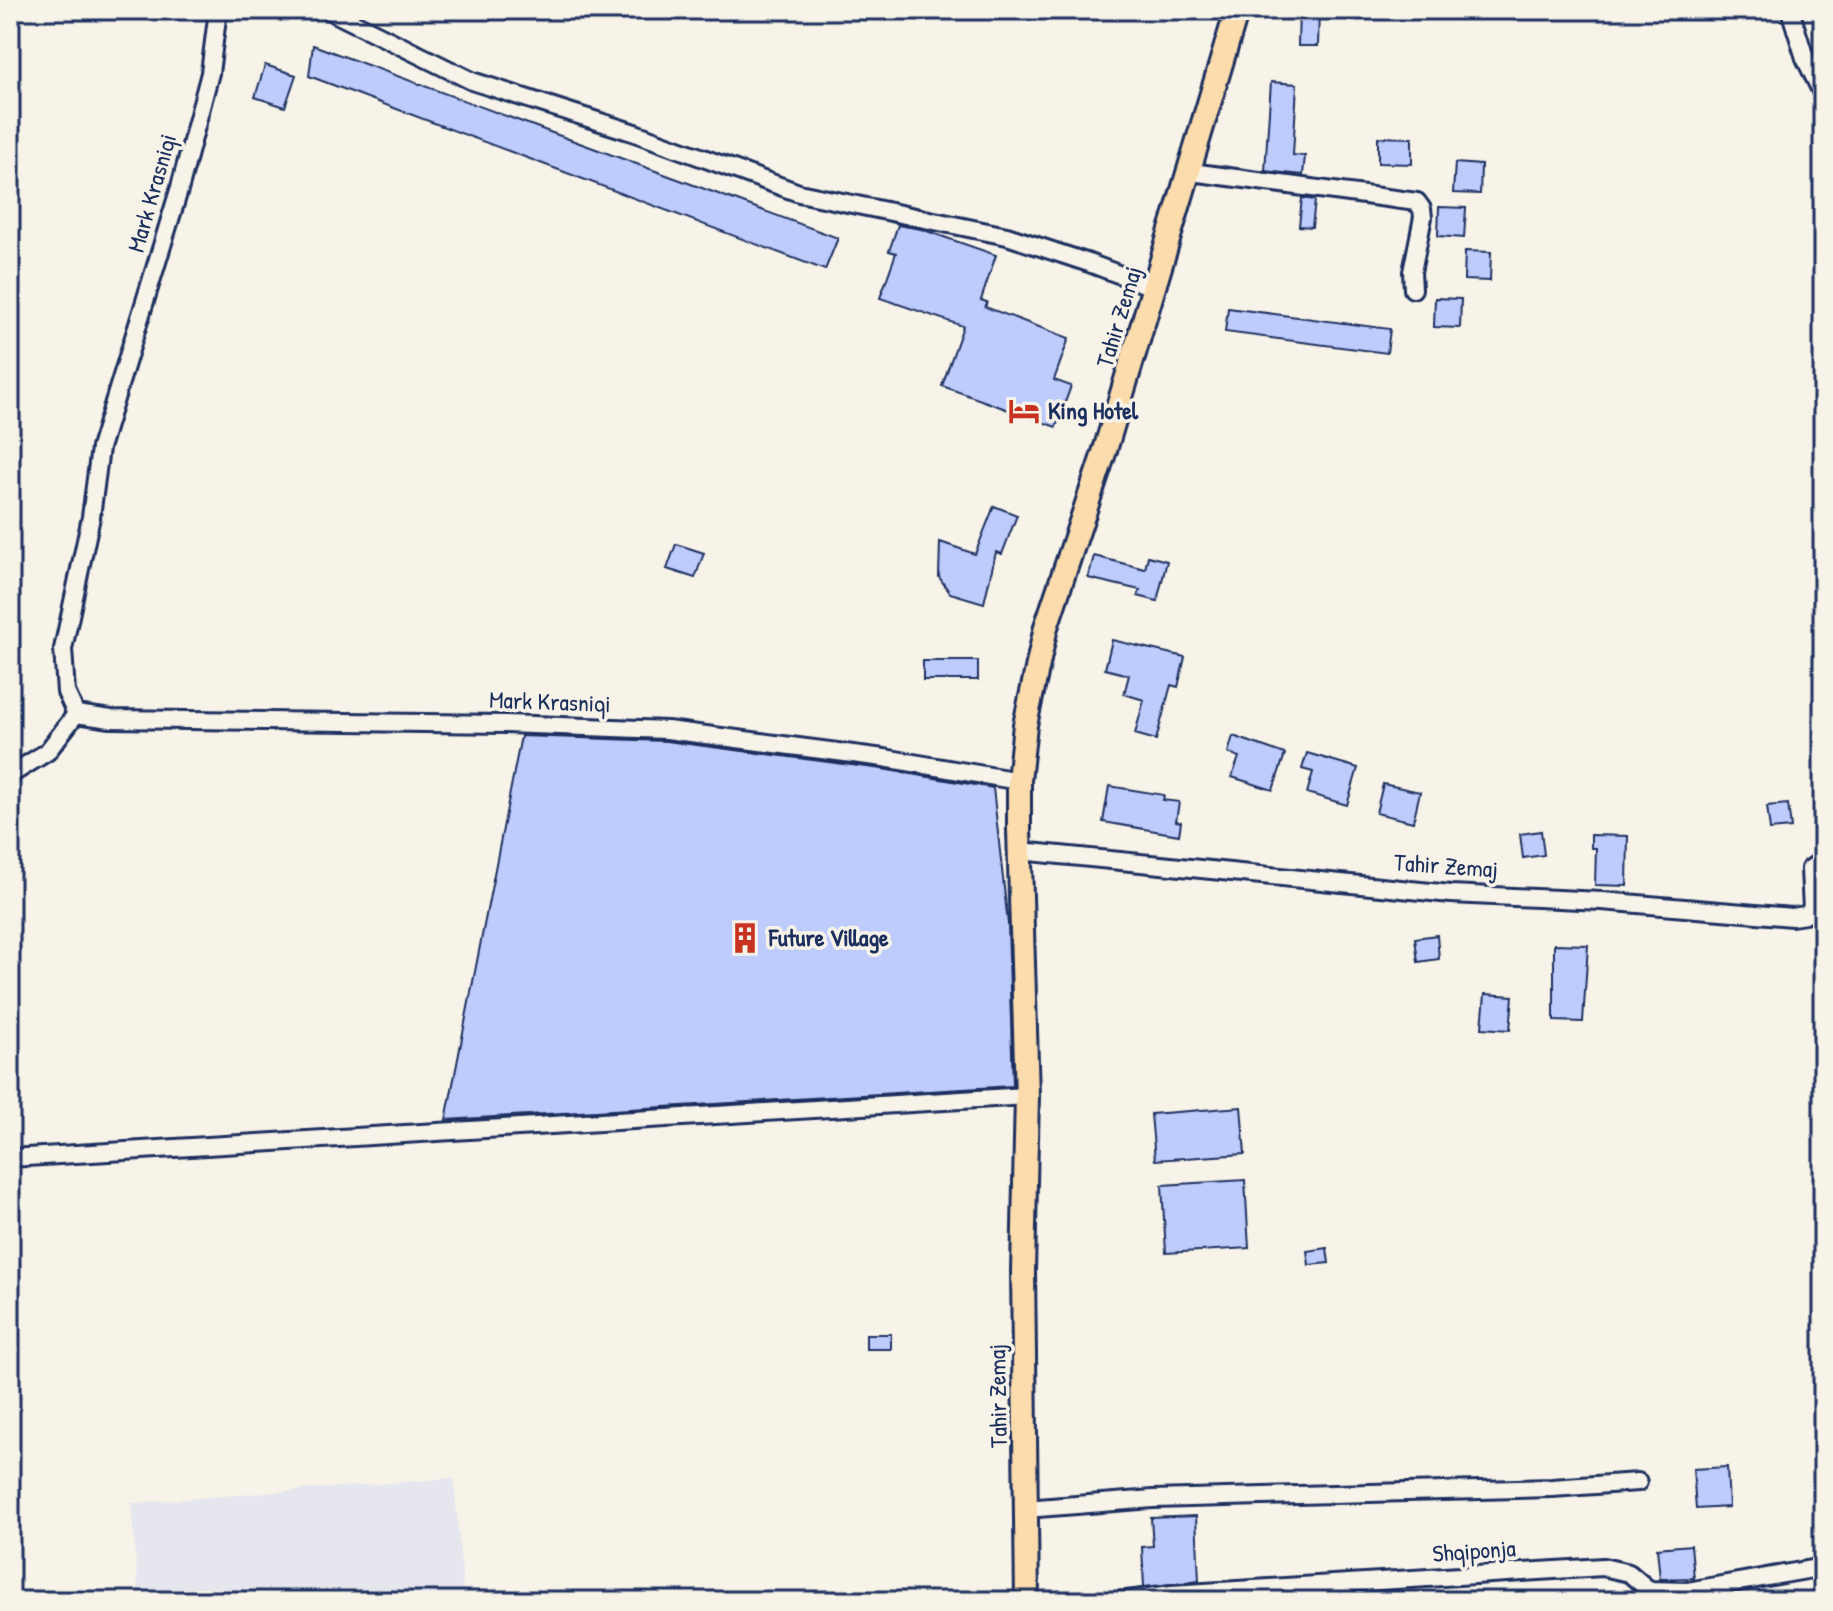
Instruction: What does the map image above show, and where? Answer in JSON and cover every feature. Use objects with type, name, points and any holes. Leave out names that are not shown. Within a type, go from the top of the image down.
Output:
[{"type":"main road","name":"Tahir Zemaj","points":[[1027,1601],[1023,1271],[1027,1096],[1019,781],[1025,725],[1046,627],[1106,447],[1191,172],[1237,10]]},
{"type":"street","name":"Mark Krasniqi","points":[[218,10],[210,73],[180,187],[100,448],[91,517],[63,649],[66,692],[76,714],[111,719],[506,724],[667,730],[884,758],[1019,781]]},
{"type":"street","points":[[328,10],[472,81],[635,133],[799,193],[1007,236],[1155,288]]},
{"type":"street","points":[[1790,10],[1805,58],[1823,95]]},
{"type":"street","points":[[1805,58],[1823,72]]},
{"type":"street","points":[[1191,172],[1417,202],[1423,217],[1412,272],[1413,289]]},
{"type":"street","points":[[10,775],[47,752],[76,714]]},
{"type":"street","name":"Tahir Zemaj","points":[[1020,851],[1451,894],[1602,901],[1792,917],[1805,915],[1812,909],[1810,869],[1817,864],[1823,865]]},
{"type":"street","points":[[10,1158],[1027,1096]]},
{"type":"street","points":[[1025,1509],[1153,1499],[1552,1488],[1638,1482]]},
{"type":"street","name":"Shqiponja","points":[[1120,1601],[1172,1594],[1603,1567],[1629,1573],[1649,1590],[1688,1591],[1823,1567]]},
{"type":"shaded area","points":[[454,1478],[464,1601],[139,1601],[131,1503]]},
{"type":"building","points":[[1299,10],[1319,10],[1318,46],[1298,46]]},
{"type":"building","points":[[313,45],[838,238],[825,270],[309,76]]},
{"type":"building","points":[[265,65],[296,75],[285,107],[255,97]]},
{"type":"building","points":[[1271,82],[1297,84],[1293,155],[1305,156],[1303,175],[1265,171]]},
{"type":"building","points":[[1378,137],[1412,138],[1412,164],[1378,163]]},
{"type":"building","points":[[1455,163],[1481,165],[1480,194],[1453,193]]},
{"type":"building","points":[[1302,198],[1315,200],[1312,227],[1299,226]]},
{"type":"building","points":[[1439,207],[1466,208],[1464,238],[1438,236]]},
{"type":"building","points":[[898,225],[921,229],[996,255],[981,300],[987,302],[985,307],[1069,338],[1054,380],[1071,386],[1056,427],[942,386],[963,326],[880,298],[896,253],[889,251]]},
{"type":"building","points":[[1465,251],[1491,252],[1490,281],[1464,280]]},
{"type":"building","points":[[1435,298],[1461,299],[1460,328],[1434,327]]},
{"type":"building","points":[[1228,308],[1390,329],[1387,353],[1225,332]]},
{"type":"building","points":[[994,506],[1017,515],[1002,554],[996,552],[984,603],[950,593],[939,577],[940,542],[975,554]]},
{"type":"building","points":[[676,544],[704,553],[695,578],[667,569]]},
{"type":"building","points":[[1094,556],[1145,569],[1148,556],[1167,561],[1157,601],[1138,596],[1140,590],[1088,578]]},
{"type":"building","points":[[1112,640],[1185,657],[1178,687],[1171,685],[1156,740],[1135,734],[1144,700],[1124,694],[1129,675],[1105,669]]},
{"type":"building","points":[[923,661],[978,661],[978,680],[923,680]]},
{"type":"building","name":"Future Village","points":[[521,736],[666,741],[882,769],[993,788],[1008,924],[1013,1086],[446,1120]]},
{"type":"building","points":[[1233,736],[1285,754],[1273,790],[1232,777],[1239,757],[1228,753]]},
{"type":"building","points":[[1307,753],[1358,768],[1347,805],[1307,793],[1313,772],[1302,769]]},
{"type":"building","points":[[1383,784],[1420,792],[1413,822],[1376,813]]},
{"type":"building","points":[[1109,786],[1164,795],[1163,800],[1179,802],[1176,821],[1181,822],[1179,835],[1103,822]]},
{"type":"building","points":[[1788,804],[1791,828],[1770,830],[1767,806]]},
{"type":"building","points":[[1541,831],[1544,855],[1523,858],[1520,834]]},
{"type":"building","points":[[1591,835],[1628,836],[1627,886],[1595,885],[1596,848],[1591,848]]},
{"type":"building","points":[[1437,935],[1439,959],[1418,962],[1415,938]]},
{"type":"building","points":[[1554,944],[1588,945],[1583,1022],[1554,1021]]},
{"type":"building","points":[[1485,994],[1513,996],[1510,1030],[1482,1028]]},
{"type":"building","points":[[1241,1107],[1245,1154],[1155,1160],[1151,1114]]},
{"type":"building","points":[[1245,1180],[1249,1248],[1166,1253],[1162,1185]]},
{"type":"building","points":[[1327,1248],[1329,1263],[1309,1265],[1307,1251]]},
{"type":"building","points":[[866,1334],[891,1334],[891,1349],[866,1349]]},
{"type":"building","points":[[1727,1467],[1729,1507],[1696,1509],[1693,1469]]},
{"type":"building","points":[[1196,1516],[1199,1581],[1144,1587],[1142,1547],[1153,1546],[1151,1518]]},
{"type":"building","points":[[1691,1545],[1694,1578],[1660,1579],[1657,1548]]},
{"type":"place","name":"King Hotel","points":[[1024,411]]},
{"type":"place","name":"Future Village","points":[[745,938]]}]
